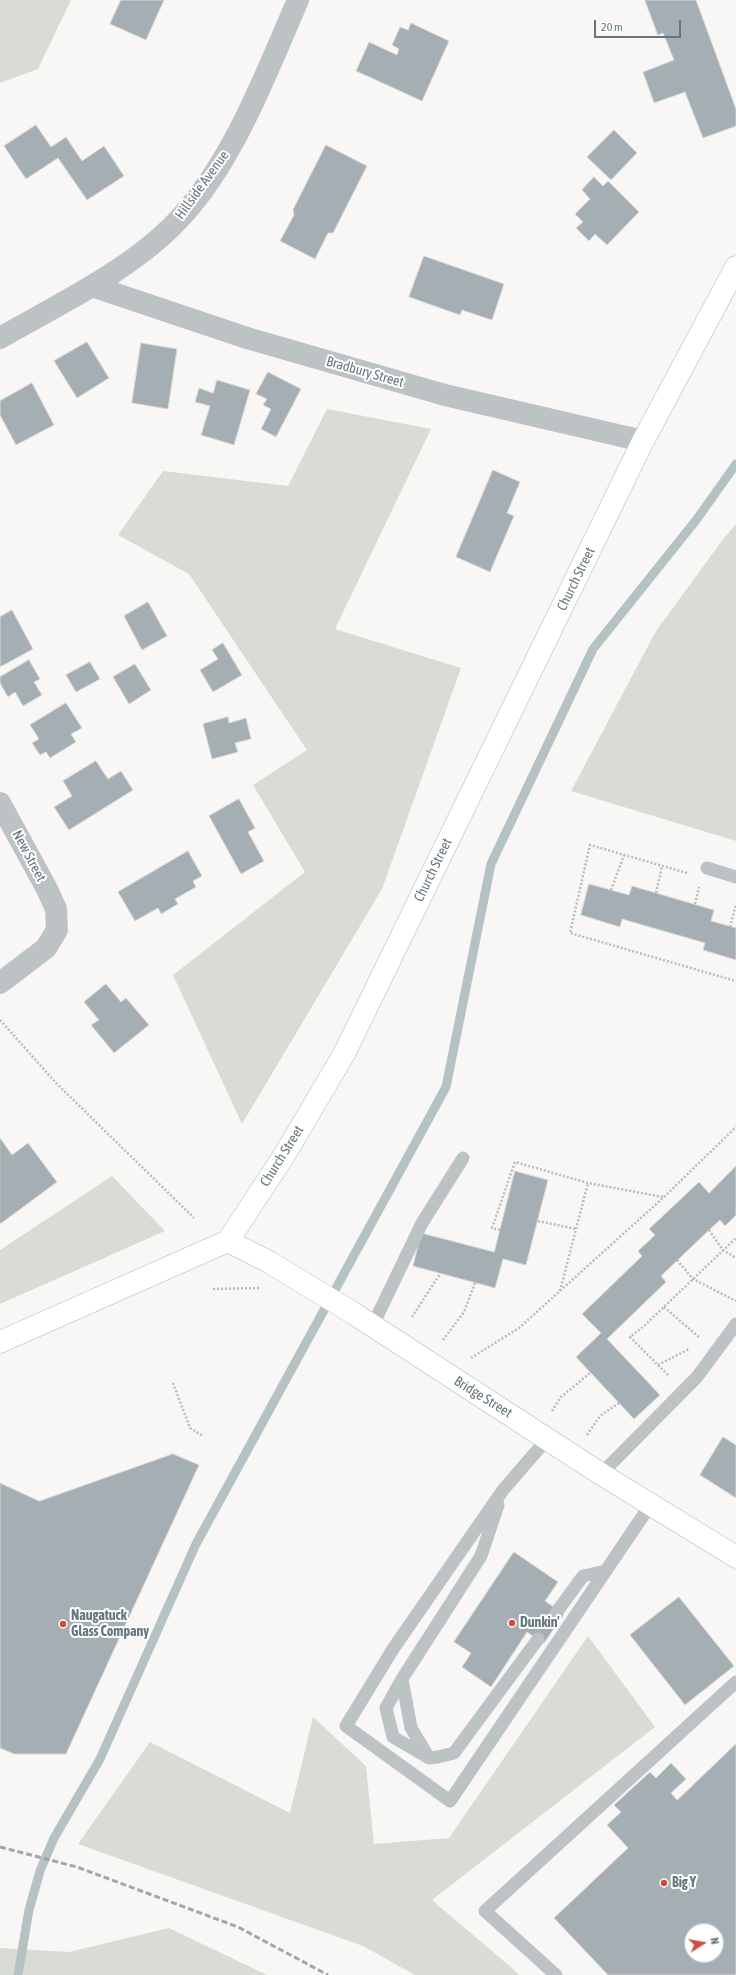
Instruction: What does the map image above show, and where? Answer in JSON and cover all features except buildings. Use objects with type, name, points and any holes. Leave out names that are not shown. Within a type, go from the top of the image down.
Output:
[{"type":"main road","name":"Church Street","points":[[228,1241],[285,1154],[344,1054],[643,441],[736,268]]},
{"type":"main road","name":"Bridge Street","points":[[228,1241],[300,1280],[602,1474],[736,1557]]},
{"type":"main road","points":[[0,1342],[228,1241]]},
{"type":"street","name":"Hillside Avenue","points":[[0,338],[92,286],[153,243],[181,217],[204,188],[230,146],[264,78],[298,0]]},
{"type":"street","name":"Bradbury Street","points":[[92,286],[247,338],[445,396],[643,441]]},
{"type":"street","name":"New Street","points":[[0,803],[47,889],[56,909],[57,930],[46,948],[0,982]]},
{"type":"lane","points":[[704,873],[736,877]]},
{"type":"lane","points":[[372,1327],[422,1223],[463,1158]]},
{"type":"lane","points":[[602,1474],[697,1377],[736,1324]]},
{"type":"lane","points":[[548,1438],[503,1490],[393,1649],[346,1726],[450,1801],[652,1504]]},
{"type":"lane","points":[[503,1490],[481,1556],[402,1679],[386,1708],[393,1737],[429,1758],[454,1753],[538,1639]]},
{"type":"lane","points":[[556,1613],[583,1576],[606,1570]]},
{"type":"lane","points":[[402,1679],[411,1728],[429,1758]]},
{"type":"lane","points":[[556,1975],[485,1911],[736,1682]]},
{"type":"path","points":[[695,904],[704,873],[662,866],[590,845],[570,933],[736,981]]},
{"type":"path","points":[[611,890],[624,855]]},
{"type":"path","points":[[656,893],[662,866]]},
{"type":"path","points":[[730,927],[736,904]]},
{"type":"path","points":[[0,1020],[56,1083],[194,1218]]},
{"type":"path","points":[[467,1360],[519,1328],[664,1197],[736,1127]]},
{"type":"path","points":[[500,1230],[492,1228],[515,1162],[588,1183],[664,1197]]},
{"type":"path","points":[[560,1291],[588,1183]]},
{"type":"path","points":[[538,1221],[576,1228]]},
{"type":"path","points":[[709,1230],[723,1250],[736,1258]]},
{"type":"path","points":[[683,1390],[630,1337],[664,1307],[736,1238]]},
{"type":"path","points":[[678,1260],[693,1279],[736,1301]]},
{"type":"path","points":[[412,1317],[440,1274]]},
{"type":"path","points":[[442,1342],[464,1312],[475,1283]]},
{"type":"path","points":[[213,1289],[259,1287],[266,1290]]},
{"type":"path","points":[[664,1307],[715,1352]]},
{"type":"path","points":[[658,1365],[704,1342]]},
{"type":"path","points":[[551,1413],[561,1397],[590,1373]]},
{"type":"path","points":[[173,1383],[190,1428],[203,1436]]},
{"type":"path","points":[[587,1435],[600,1416],[619,1403]]},
{"type":"shaded area","points":[[0,0],[71,0],[38,69],[0,83]]},
{"type":"shaded area","points":[[327,409],[431,429],[335,629],[461,668],[382,889],[242,1124],[173,975],[305,872],[253,785],[307,750],[189,574],[118,535],[163,471],[288,486]]},
{"type":"shaded area","points":[[736,524],[736,841],[571,791],[656,631],[724,538]]},
{"type":"shaded area","points":[[112,1176],[165,1231],[0,1304],[0,1250]]},
{"type":"shaded area","points":[[588,1636],[655,1727],[432,1900],[520,1975],[415,1975],[363,1946],[78,1844],[150,1742],[290,1813],[313,1717],[366,1766],[374,1844],[449,1838]]},
{"type":"shaded area","points":[[169,1928],[267,1975],[0,1975],[0,1948],[69,1952]]},
{"type":"waterway","points":[[18,1975],[29,1910],[40,1871],[54,1838],[100,1759],[196,1544],[446,1087],[491,864],[593,649],[697,519],[736,464]]},
{"type":"railway","points":[[0,1847],[77,1867],[238,1927],[328,1975]]},
{"type":"place","name":"Dunkin'","points":[[512,1623]]},
{"type":"place","name":"Naugatuck Glass Company","points":[[63,1624]]},
{"type":"place","name":"Big Y","points":[[664,1883]]}]
